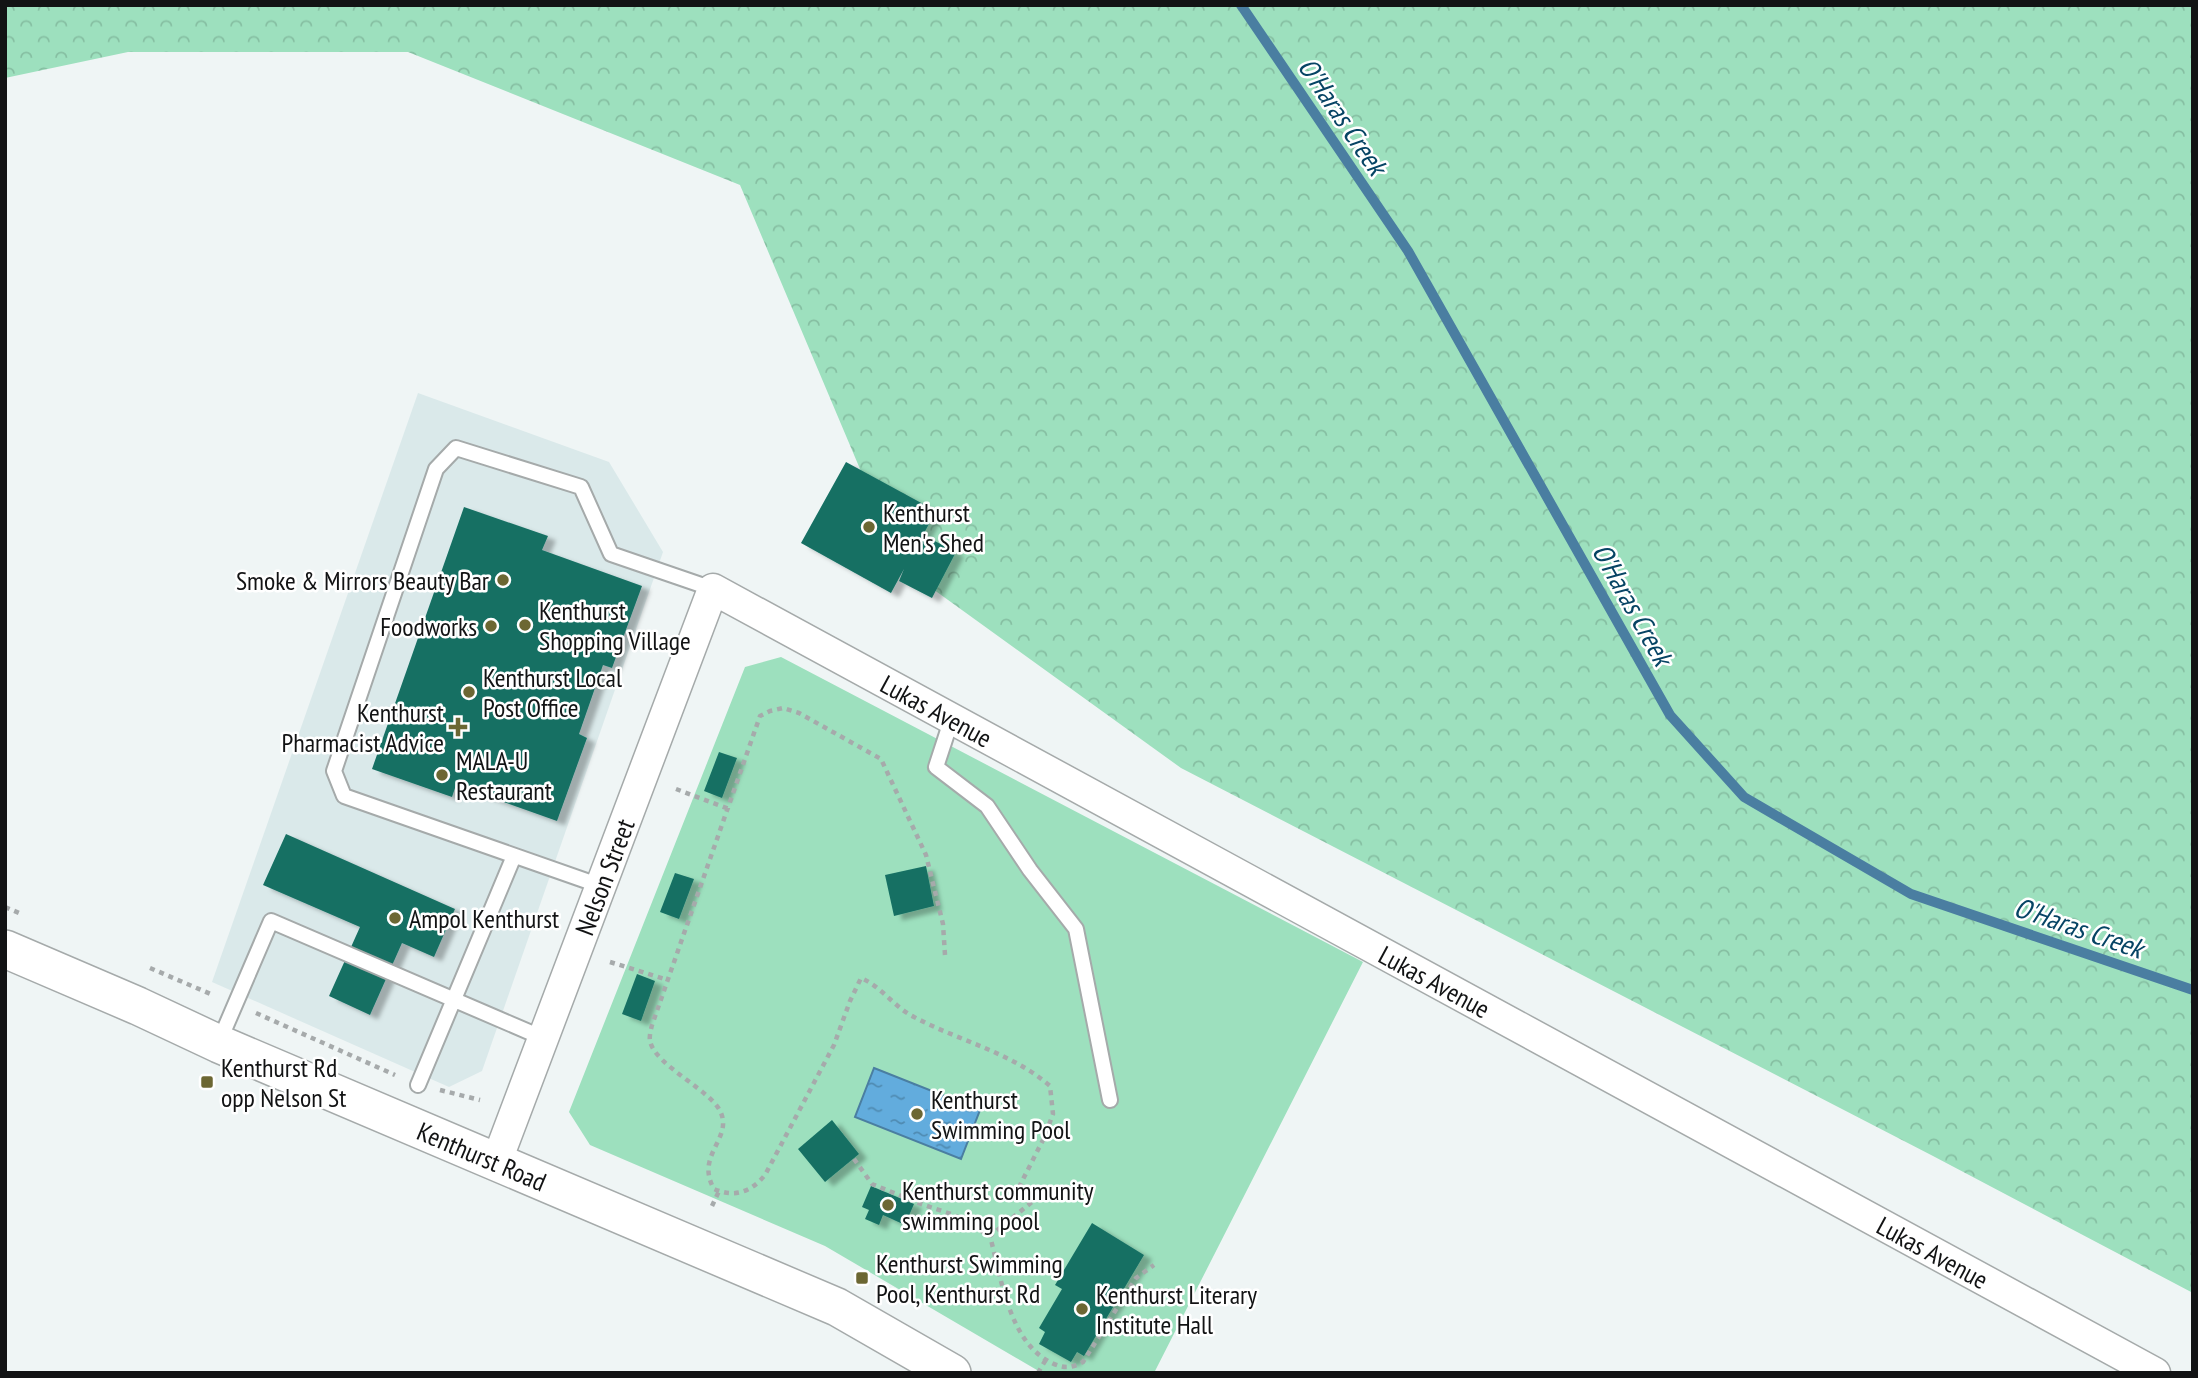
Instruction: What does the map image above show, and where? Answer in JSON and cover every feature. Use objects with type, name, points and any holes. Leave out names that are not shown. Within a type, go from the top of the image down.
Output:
[{"type":"street","name":"Lukas Avenue","points":[[713,589],[2155,1373]]},
{"type":"street","name":"Nelson Street","points":[[496,1163],[713,589]]},
{"type":"street","name":"Kenthurst Road","points":[[5,949],[219,1044],[837,1307],[952,1373]]},
{"type":"lane","points":[[601,886],[344,796],[334,771],[436,469],[456,447],[581,487],[611,554],[713,589]]},
{"type":"lane","points":[[952,718],[936,767],[988,806],[1030,870],[1076,929],[1110,1100]]},
{"type":"lane","points":[[418,1085],[514,856]]},
{"type":"lane","points":[[219,1044],[271,921],[543,1038]]},
{"type":"path","points":[[945,955],[943,924],[926,855],[881,759],[799,713],[783,708],[770,711],[760,716],[652,1025],[650,1041],[657,1054],[721,1113],[723,1126],[708,1165],[708,1178],[714,1189],[733,1194],[742,1193],[756,1185],[765,1175],[834,1045],[861,978],[874,984],[911,1016],[1035,1073],[1050,1086],[1053,1114],[1016,1193],[1032,1202],[990,1236]]},
{"type":"path","points":[[676,789],[729,809]]},
{"type":"path","points":[[610,962],[668,980]]},
{"type":"path","points":[[854,1158],[872,1184],[954,1215],[990,1236],[1010,1310],[1018,1329],[1036,1353],[1045,1361],[1059,1367],[1073,1367],[1083,1362],[1136,1278],[1154,1265]]},
{"type":"path","points":[[712,1206],[719,1191]]},
{"type":"path","points":[[1038,1373],[1045,1361]]},
{"type":"shaded area","name":"Kenthurst Shopping Village","points":[[418,393],[609,462],[663,552],[482,1071],[449,1087],[212,982]]},
{"type":"green space","points":[[5,5],[2193,5],[2193,1293],[1181,768],[901,566],[740,185],[408,52],[128,52],[5,78]]},
{"type":"green space","points":[[781,657],[1363,962],[1154,1373],[1042,1373],[825,1246],[590,1145],[569,1112],[745,667]]},
{"type":"water","name":"Kenthurst Swimming Pool","points":[[874,1068],[980,1110],[961,1159],[855,1117]]},
{"type":"building","name":"Kenthurst Men's Shed","points":[[846,462],[936,511],[923,535],[956,552],[932,598],[899,581],[904,569],[891,593],[801,543]]},
{"type":"building","name":"Kenthurst Shopping Village","points":[[464,507],[548,536],[542,550],[642,586],[612,668],[603,665],[579,734],[587,738],[557,821],[456,785],[452,797],[372,769]]},
{"type":"building","points":[[719,752],[737,758],[722,798],[704,791]]},
{"type":"building","name":"Ampol Kenthurst","points":[[286,834],[455,909],[434,957],[402,943],[370,1015],[329,996],[360,927],[263,885]]},
{"type":"building","points":[[926,866],[934,906],[894,916],[885,875]]},
{"type":"building","points":[[675,873],[694,879],[679,919],[660,912]]},
{"type":"building","points":[[637,974],[655,981],[641,1021],[622,1014]]},
{"type":"building","points":[[832,1120],[859,1154],[825,1182],[798,1149]]},
{"type":"building","name":"Kenthurst community swimming pool","points":[[871,1186],[914,1204],[905,1225],[883,1215],[879,1225],[865,1219],[869,1210],[862,1207]]},
{"type":"building","name":"Kenthurst Literary Institute Hall","points":[[1092,1223],[1144,1255],[1084,1356],[1077,1352],[1071,1362],[1039,1344],[1045,1332],[1039,1328],[1062,1289],[1055,1285]]},
{"type":"waterway","name":"O'Haras Creek","points":[[1241,5],[1408,251],[1670,715],[1744,797],[1911,894],[2193,990]]},
{"type":"place","name":"Kenthurst Men's Shed","points":[[869,527]]},
{"type":"place","name":"Smoke & Mirrors Beauty Bar","points":[[503,580]]},
{"type":"place","name":"Kenthurst Shopping Village","points":[[525,625]]},
{"type":"place","name":"Foodworks","points":[[491,626]]},
{"type":"place","name":"Kenthurst Local Post Office","points":[[469,692]]},
{"type":"place","name":"Kenthurst Pharmacist Advice","points":[[458,727]]},
{"type":"place","name":"MALA-U Restaurant","points":[[442,775]]},
{"type":"place","name":"Ampol Kenthurst","points":[[395,918]]},
{"type":"place","name":"Kenthurst Rd opp Nelson St","points":[[207,1082]]},
{"type":"place","name":"Kenthurst Swimming Pool","points":[[917,1114]]},
{"type":"place","name":"Kenthurst community swimming pool","points":[[888,1205]]},
{"type":"place","name":"Kenthurst Swimming Pool, Kenthurst Rd","points":[[862,1278]]},
{"type":"place","name":"Kenthurst Literary Institute Hall","points":[[1082,1309]]}]
